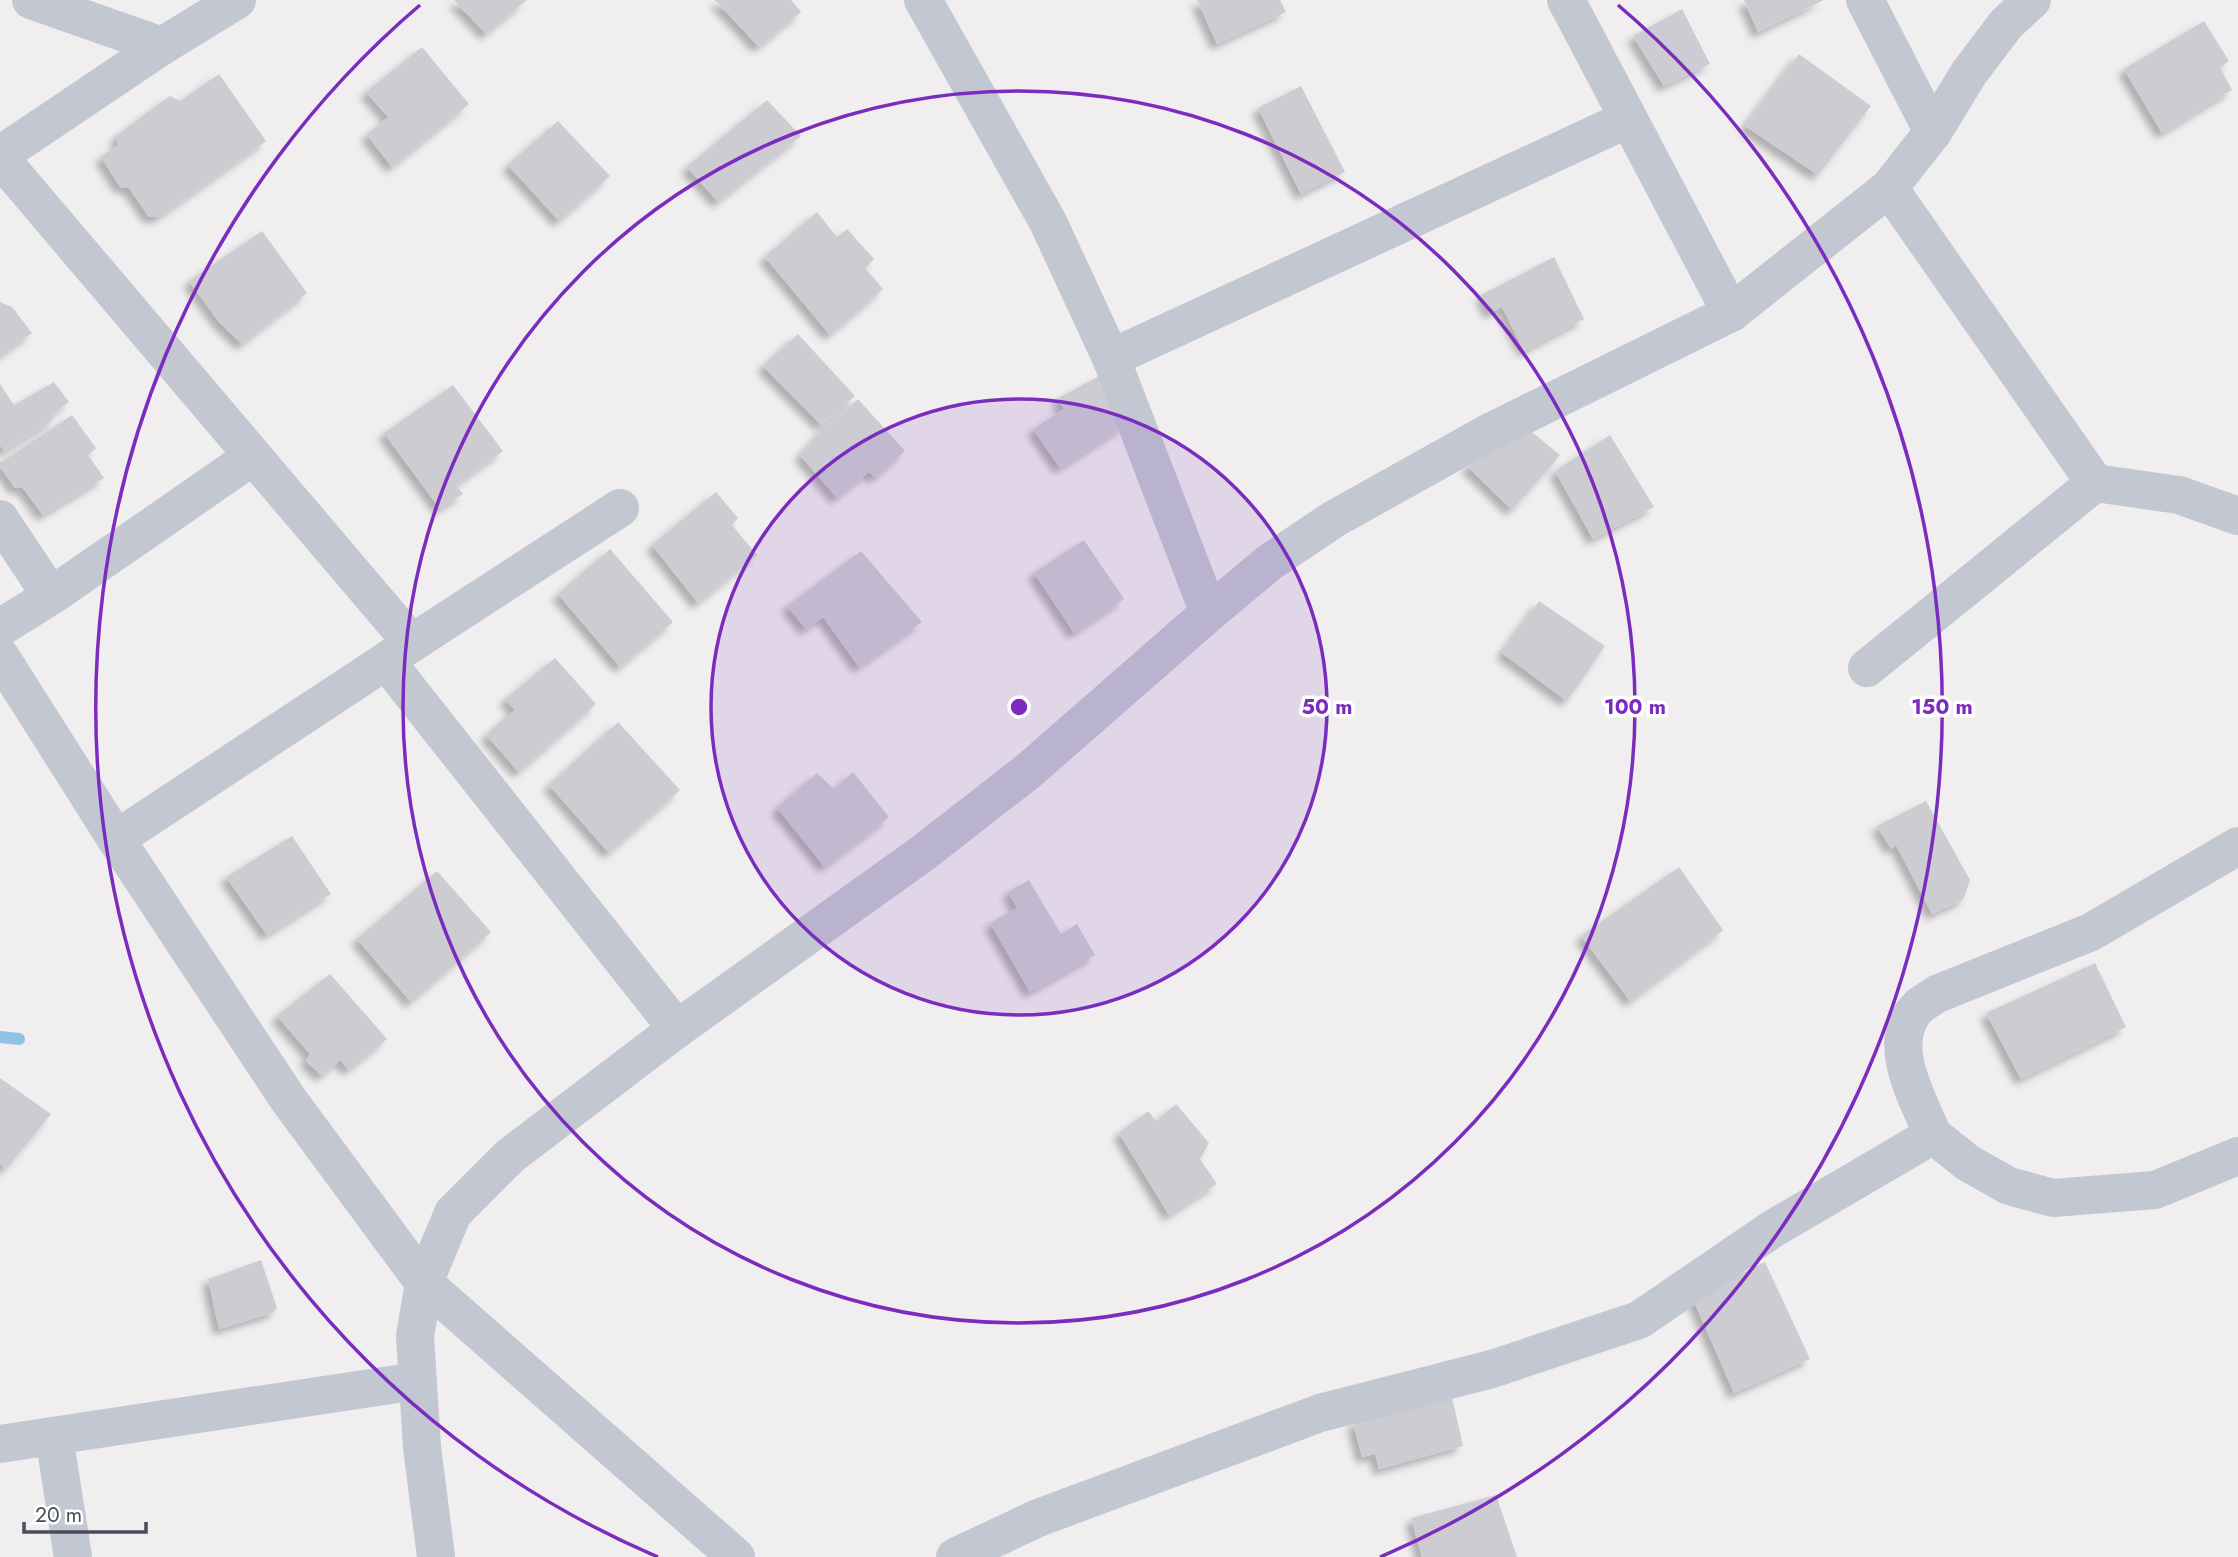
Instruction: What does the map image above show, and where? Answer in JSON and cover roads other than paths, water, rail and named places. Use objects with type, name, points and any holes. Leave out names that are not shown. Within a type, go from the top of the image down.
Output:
[{"type":"street","points":[[31,0],[162,46]]},
{"type":"street","points":[[237,0],[162,46],[0,157],[252,457],[677,1029]]},
{"type":"street","points":[[1566,0],[1731,313]]},
{"type":"street","points":[[1865,0],[1933,132]]},
{"type":"street","points":[[436,1557],[422,1447],[415,1336],[424,1283],[453,1213],[501,1165],[677,1029],[923,853],[1027,772],[1270,562],[1335,519],[1488,433],[1731,313],[1889,188],[1933,132],[1969,73],[2006,24],[2032,0]]},
{"type":"street","points":[[932,3],[1048,222],[1111,358],[1209,613]]},
{"type":"street","points":[[1111,358],[1628,119]]},
{"type":"street","points":[[1889,188],[2095,483],[2179,495],[2238,516]]},
{"type":"street","points":[[0,628],[51,596],[252,457]]},
{"type":"street","points":[[1867,668],[2095,483]]},
{"type":"street","points":[[116,839],[620,508]]},
{"type":"street","points":[[0,520],[51,596]]},
{"type":"street","points":[[0,656],[116,839],[288,1099],[424,1283],[736,1557]]},
{"type":"street","points":[[2238,846],[2091,932],[1937,994],[1917,1007],[1907,1026],[1903,1049],[1908,1076],[1933,1135],[1968,1163],[2009,1186],[2053,1198],[2155,1190],[2238,1156]]},
{"type":"street","points":[[955,1557],[1038,1518],[1320,1413],[1492,1369],[1639,1320],[1774,1228],[1933,1135]]},
{"type":"street","points":[[0,1444],[417,1381]]},
{"type":"street","points":[[54,1436],[73,1557]]},
{"type":"waterway","points":[[0,1037],[19,1039]]}]
